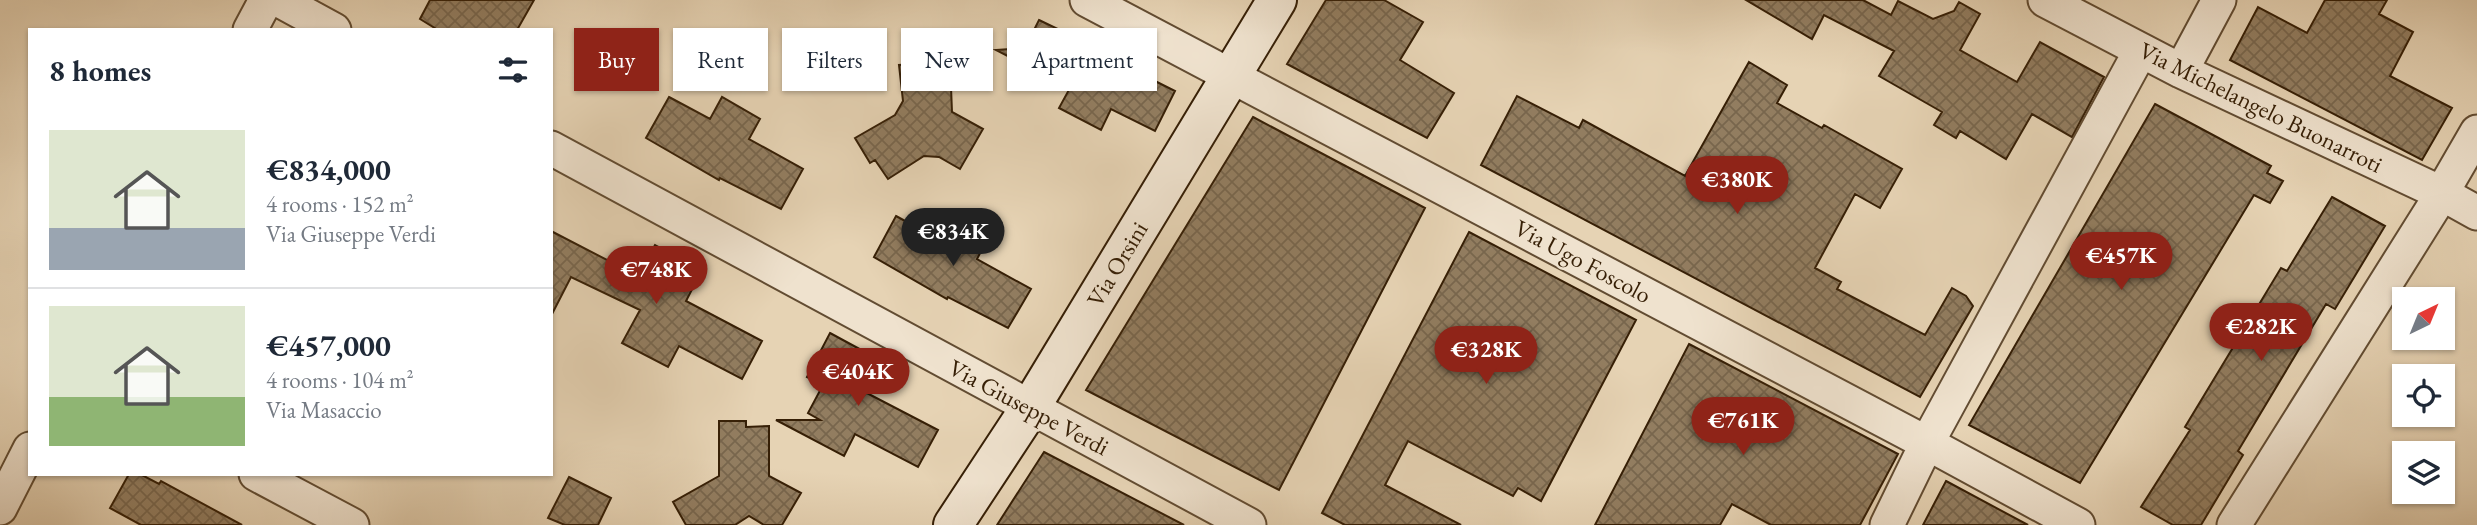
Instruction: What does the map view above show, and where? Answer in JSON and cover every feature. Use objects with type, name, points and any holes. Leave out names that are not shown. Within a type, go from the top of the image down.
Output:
[{"type":"main road","name":"Via Orsini","points":[[954,525],[1030,408],[1277,0]]},
{"type":"street","points":[[251,28],[266,0]]},
{"type":"street","points":[[279,0],[330,28]]},
{"type":"street","name":"Via Ugo Foscolo","points":[[1087,0],[2078,525]]},
{"type":"street","name":"Via Michelangelo Buonarroti","points":[[2045,0],[2181,72],[2441,193],[2477,213]]},
{"type":"street","points":[[2181,72],[2219,0]]},
{"type":"street","points":[[1887,525],[1927,443],[2141,50]]},
{"type":"street","points":[[2234,525],[2477,132]]},
{"type":"street","name":"Via Giuseppe Verdi","points":[[553,149],[1250,525]]},
{"type":"street","points":[[0,508],[28,453]]},
{"type":"street","points":[[260,476],[352,525]]},
{"type":"building","points":[[430,0],[534,0],[518,28],[435,28],[420,19]]},
{"type":"building","points":[[1326,0],[1384,0],[1423,22],[1400,60],[1454,93],[1427,138],[1287,64]]},
{"type":"building","points":[[1746,0],[1863,0],[1891,15],[1898,1],[1933,19],[1954,11],[1959,2],[1980,14],[1960,50],[2017,82],[2040,42],[2104,77],[2072,137],[2032,114],[2006,159],[1960,131],[1956,138],[1934,125],[1942,112],[1879,76],[1894,51],[1824,15],[1812,39]]},
{"type":"building","points":[[2325,0],[2387,0],[2379,14],[2413,32],[2390,76],[2452,108],[2422,160],[2230,60],[2258,7],[2307,33]]},
{"type":"building","points":[[1039,20],[1056,28],[1035,28]]},
{"type":"building","points":[[1007,49],[1007,56],[996,50]]},
{"type":"building","points":[[1749,62],[1787,85],[1777,103],[1822,128],[1824,125],[1902,169],[1880,208],[1855,194],[1815,268],[1841,282],[1837,289],[1925,335],[1952,288],[1966,296],[1973,306],[1920,397],[1481,165],[1517,96],[1579,128],[1583,120],[1685,176]]},
{"type":"building","points":[[1157,82],[1175,91],[1155,131],[1111,109],[1101,130],[1059,108],[1068,91],[1157,91]]},
{"type":"building","points":[[902,91],[951,91],[952,112],[983,129],[960,169],[939,157],[924,156],[888,179],[875,160],[870,163],[855,138],[895,115],[903,101]]},
{"type":"building","points":[[669,97],[710,119],[722,97],[760,119],[749,139],[803,169],[781,209],[720,178],[719,180],[646,138]]},
{"type":"building","points":[[2155,104],[2271,166],[2267,173],[2283,181],[2270,203],[2254,195],[2080,483],[1969,425]]},
{"type":"building","points":[[1253,117],[1425,208],[1279,490],[1086,390]]},
{"type":"building","points":[[2332,197],[2385,226],[2335,309],[2326,304],[2238,451],[2243,455],[2201,525],[2173,525],[2141,507],[2190,430],[2185,427],[2281,268],[2287,271]]},
{"type":"building","points":[[896,216],[938,239],[949,217],[988,238],[977,259],[1031,289],[1008,328],[948,297],[947,299],[874,257]]},
{"type":"building","points":[[553,232],[638,276],[655,245],[702,270],[686,301],[762,341],[742,379],[679,346],[668,367],[622,343],[640,310],[571,277],[553,312]]},
{"type":"building","points":[[1469,232],[1636,320],[1541,501],[1518,488],[1513,496],[1408,441],[1385,485],[1461,525],[1345,525],[1322,513]]},
{"type":"building","points":[[830,333],[878,359],[861,390],[938,430],[918,467],[855,434],[844,456],[776,420],[820,420],[808,413],[823,385],[807,377]]},
{"type":"building","points":[[1689,344],[1898,454],[1860,525],[1771,525],[1732,504],[1720,525],[1595,525]]},
{"type":"building","points":[[719,421],[746,421],[746,427],[769,426],[769,476],[801,493],[782,525],[764,525],[749,516],[735,525],[686,525],[673,502],[719,476]]},
{"type":"building","points":[[1044,452],[1184,525],[997,525]]},
{"type":"building","points":[[128,476],[144,476],[159,484],[161,481],[242,525],[141,525],[110,508]]},
{"type":"building","points":[[569,477],[611,498],[598,525],[565,525],[548,518]]},
{"type":"building","points":[[1946,481],[2028,525],[1923,525]]}]
